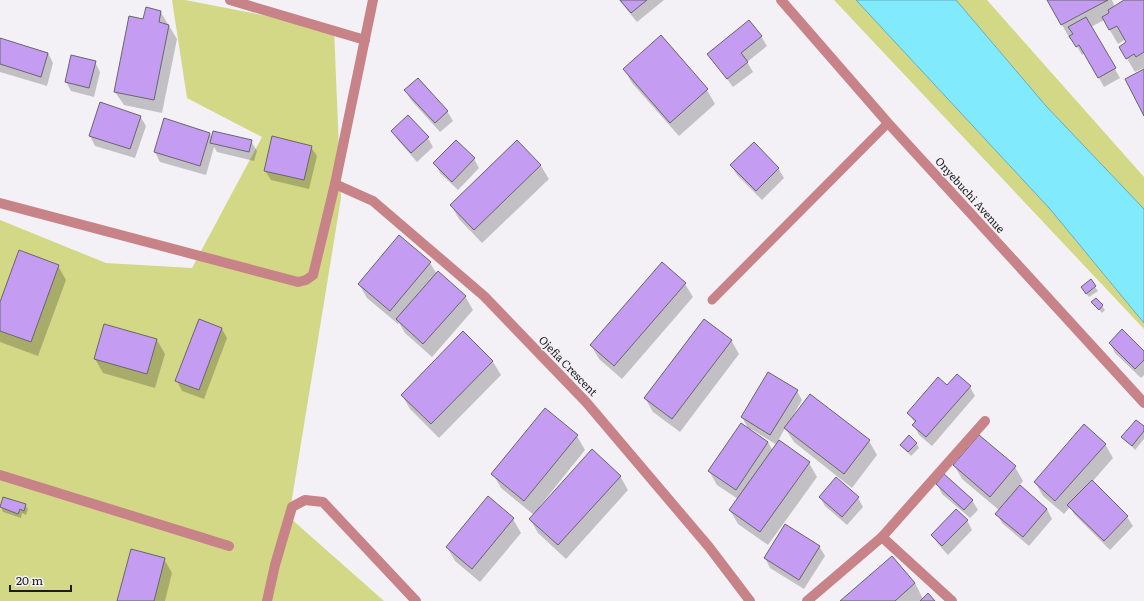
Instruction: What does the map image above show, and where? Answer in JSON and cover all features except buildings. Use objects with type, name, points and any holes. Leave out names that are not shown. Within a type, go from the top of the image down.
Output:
[{"type":"street","points":[[230,0],[365,40]]},
{"type":"street","points":[[0,203],[298,282],[306,280],[313,274],[338,185],[373,0]]},
{"type":"street","name":"Onyebuchi Avenue","points":[[781,0],[888,123],[1144,403]]},
{"type":"street","name":"Ojefia Crescent","points":[[338,185],[373,201],[484,296],[586,402],[709,547],[750,601]]},
{"type":"street","points":[[806,601],[882,537],[985,422]]},
{"type":"street","points":[[0,475],[229,546]]},
{"type":"street","points":[[267,601],[275,565],[292,507],[305,500],[323,502],[416,601]]},
{"type":"street","points":[[882,537],[952,601]]},
{"type":"lane","points":[[712,300],[888,123]]},
{"type":"green space","points":[[172,0],[185,0],[334,29],[341,198],[289,517],[384,601],[0,601],[0,220],[106,263],[192,268],[262,137],[187,98]]},
{"type":"green space","points":[[834,0],[856,0],[1050,209],[1144,323],[1144,329]]},
{"type":"green space","points":[[956,0],[987,0],[1144,177],[1144,209],[1046,106]]},
{"type":"water","points":[[856,0],[956,0],[1046,106],[1144,209],[1144,323],[1050,209]]}]
